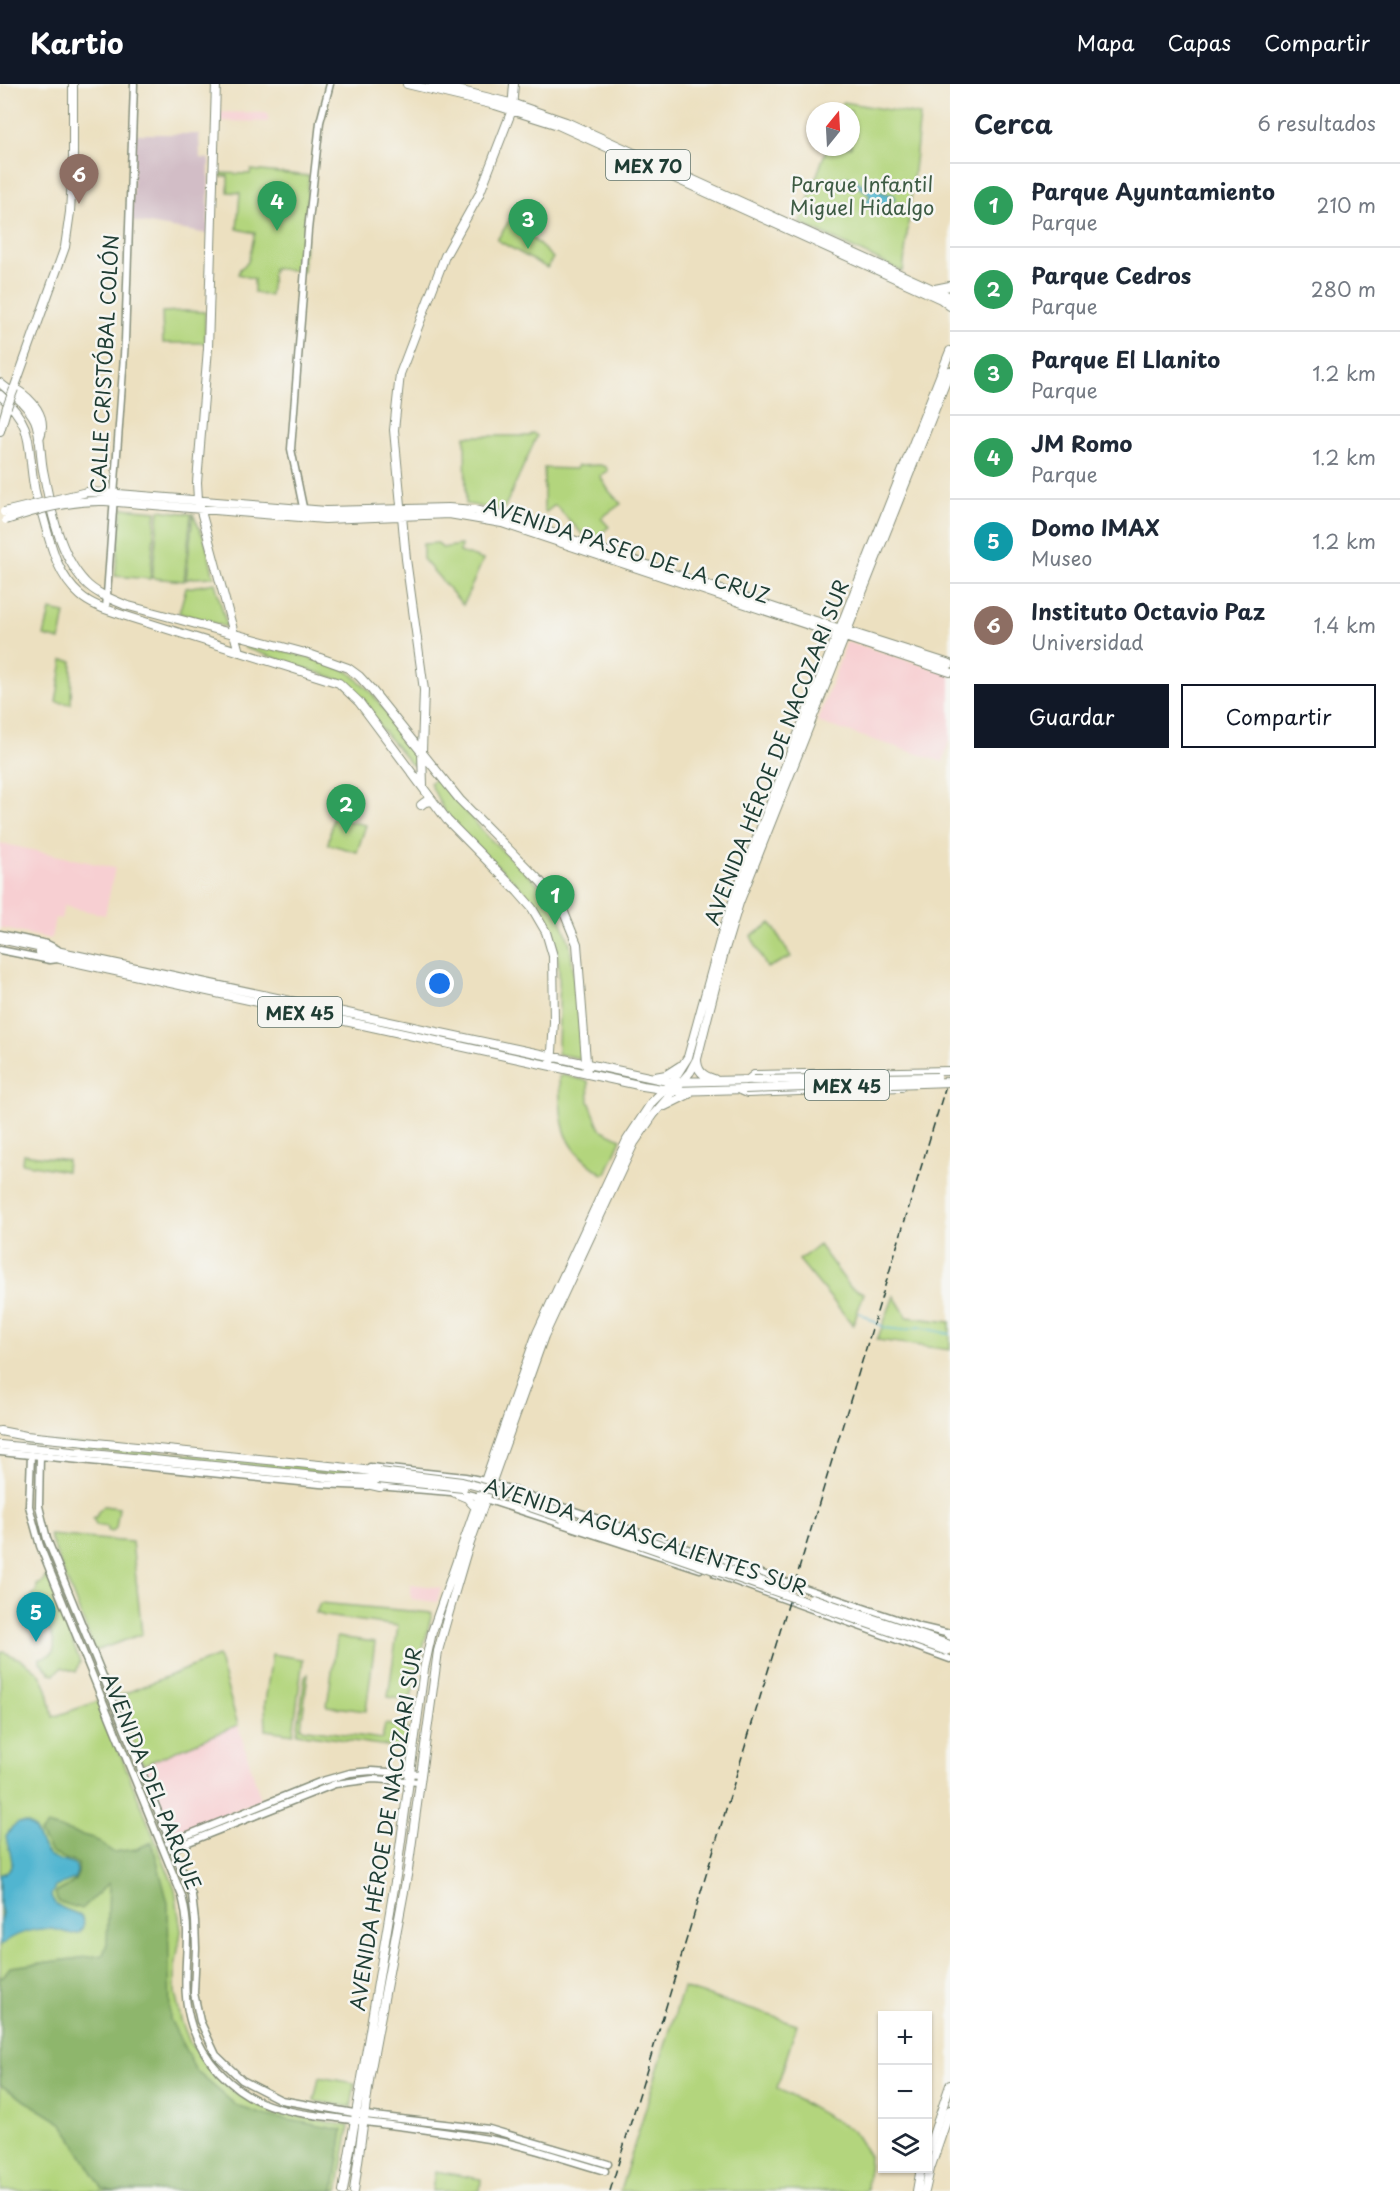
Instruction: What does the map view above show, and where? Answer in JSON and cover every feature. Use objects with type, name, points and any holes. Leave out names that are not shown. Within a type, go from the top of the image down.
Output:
[{"type":"main road","points":[[0,431],[60,264],[66,241],[73,161],[73,84]]},
{"type":"main road","points":[[216,84],[208,348],[197,482],[200,509],[239,652]]},
{"type":"main road","name":"MEX 70","points":[[407,84],[513,107],[558,125],[941,299],[950,306]]},
{"type":"main road","name":"MEX 70","points":[[433,84],[566,122],[628,148],[950,297]]},
{"type":"main road","points":[[423,786],[424,690],[394,430],[400,374],[446,256],[479,195],[513,107],[514,84]]},
{"type":"main road","points":[[933,289],[950,286]]},
{"type":"main road","name":"AVENIDA HÉROE DE NACOZARI SUR","points":[[354,2191],[360,2118],[424,1669],[432,1632],[476,1508],[492,1484],[544,1336],[634,1143],[654,1114],[682,1083],[697,1059],[724,951],[739,903],[950,351]]},
{"type":"main road","name":"AVENIDA HÉROE DE NACOZARI SUR","points":[[492,1484],[537,1333],[627,1140],[652,1102],[672,1082],[688,1057],[723,930],[743,873],[950,371]]},
{"type":"main road","points":[[0,383],[19,398],[36,422],[43,472],[60,542],[73,568],[85,583],[107,598],[125,605],[309,654],[348,668],[365,682],[460,800],[541,882],[563,910],[577,944],[587,1074]]},
{"type":"main road","points":[[14,389],[27,396],[37,409],[42,420],[43,431],[39,441]]},
{"type":"main road","points":[[0,395],[13,406],[25,425],[30,442],[34,488],[56,560],[66,578],[81,596],[106,609],[339,683],[359,702],[447,820],[532,908],[546,933],[553,956],[553,1056],[551,1066]]},
{"type":"main road","points":[[0,418],[7,409]]},
{"type":"main road","name":"AVENIDA PASEO DE LA CRUZ","points":[[3,517],[87,492],[200,509],[304,513]]},
{"type":"main road","name":"AVENIDA PASEO DE LA CRUZ","points":[[110,497],[198,500],[304,513],[325,519],[402,513],[449,514],[502,523],[842,633],[950,664]]},
{"type":"main road","name":"AVENIDA PASEO DE LA CRUZ","points":[[842,633],[950,672]]},
{"type":"main road","points":[[421,805],[433,801]]},
{"type":"main road","points":[[0,939],[58,954]]},
{"type":"main road","points":[[0,944],[58,954]]},
{"type":"main road","name":"MEX 45","points":[[58,954],[672,1082],[721,1082],[746,1085],[950,1084]]},
{"type":"main road","name":"MEX 45","points":[[58,954],[665,1090],[696,1091],[746,1085],[950,1077]]},
{"type":"main road","points":[[697,1059],[700,1072],[706,1077],[721,1082]]},
{"type":"main road","points":[[652,1077],[666,1075],[684,1064]]},
{"type":"main road","points":[[919,1071],[924,1077],[920,1087]]},
{"type":"main road","points":[[950,1071],[754,1075],[746,1085],[747,1093],[950,1084]]},
{"type":"main road","points":[[643,1086],[652,1102]]},
{"type":"main road","points":[[654,1114],[672,1101],[696,1091]]},
{"type":"main road","points":[[544,1336],[542,1331],[548,1317],[547,1313]]},
{"type":"main road","name":"AVENIDA AGUASCALIENTES SUR","points":[[0,1434],[49,1448]]},
{"type":"main road","name":"AVENIDA AGUASCALIENTES SUR","points":[[0,1443],[11,1439],[339,1467],[379,1479]]},
{"type":"main road","name":"AVENIDA AGUASCALIENTES SUR","points":[[0,1443],[211,1469],[379,1479],[470,1489],[564,1515],[949,1650]]},
{"type":"main road","points":[[126,1457],[134,1466]]},
{"type":"main road","points":[[459,1493],[476,1508]]},
{"type":"main road","name":"AVENIDA HÉROE DE NACOZARI SUR","points":[[343,2191],[371,2069],[408,1870],[438,1651],[483,1498]]},
{"type":"main road","points":[[580,1512],[599,1527]]},
{"type":"main road","points":[[569,1525],[599,1527]]},
{"type":"main road","points":[[932,2136],[950,2085]]},
{"type":"main road","points":[[932,2154],[950,2110]]},
{"type":"main road","points":[[917,2191],[924,2173]]},
{"type":"main road","points":[[926,2173],[926,2191]]},
{"type":"street","name":"CALLE CRISTÓBAL COLÓN","points":[[106,609],[110,497],[125,342],[134,84]]},
{"type":"street","points":[[304,513],[291,449],[308,230],[320,122],[330,84]]},
{"type":"street","name":"MEX 45","points":[[0,934],[47,944],[58,954],[50,960],[0,950]]},
{"type":"street","name":"AVENIDA AGUASCALIENTES SUR","points":[[0,1452],[134,1466],[211,1469],[320,1484],[379,1479],[483,1498],[823,1612],[949,1650]]},
{"type":"street","name":"AVENIDA DEL PARQUE","points":[[31,1455],[29,1506],[40,1546],[182,1896],[186,1916],[184,1988],[186,2005],[192,2026],[205,2054],[232,2084],[262,2103],[307,2114],[360,2118]]},
{"type":"street","name":"AVENIDA DEL PARQUE","points":[[40,1456],[39,1506],[47,1539],[192,1895],[196,1948],[194,1993],[200,2021],[216,2055],[242,2080],[281,2100],[360,2118]]},
{"type":"street","name":"AVENIDA AGUASCALIENTES SUR","points":[[339,1467],[377,1468],[465,1477],[492,1484],[949,1635]]},
{"type":"street","points":[[459,1493],[467,1492],[470,1484],[465,1477]]},
{"type":"street","points":[[492,1484],[496,1488],[492,1494],[497,1502]]},
{"type":"street","points":[[823,1612],[828,1596]]},
{"type":"street","points":[[163,1849],[322,1781],[350,1773],[372,1771],[420,1778]]},
{"type":"street","points":[[360,2118],[484,2138],[606,2168]]},
{"type":"shaded area","points":[[218,112],[268,113],[268,122],[218,121]]},
{"type":"shaded area","points":[[135,134],[199,134],[200,158],[209,159],[208,234],[131,221]]},
{"type":"shaded area","points":[[847,641],[950,674],[950,738],[943,762],[817,722]]},
{"type":"shaded area","points":[[0,843],[115,868],[105,915],[64,906],[61,919],[55,918],[51,939],[0,928]]},
{"type":"shaded area","points":[[411,1584],[441,1588],[437,1602],[411,1599]]},
{"type":"shaded area","points":[[238,1725],[261,1800],[172,1836],[143,1765]]},
{"type":"green space","name":"Parque Infantil Miguel Hidalgo","points":[[860,105],[920,115],[903,272],[800,223],[824,156],[860,156]]},
{"type":"green space","points":[[251,170],[309,176],[303,272],[273,268],[270,296],[254,292],[254,279],[238,274],[248,262],[255,233],[237,229],[240,193],[228,192],[228,176],[217,176],[217,173],[250,174]]},
{"type":"green space","points":[[511,218],[553,258],[547,268],[497,240]]},
{"type":"green space","points":[[162,312],[205,312],[205,343],[163,343]]},
{"type":"green space","points":[[533,433],[537,436],[503,511],[466,504],[465,436],[529,436]]},
{"type":"green space","points":[[577,466],[606,467],[608,471],[600,476],[609,491],[621,504],[601,518],[609,527],[593,540],[586,538],[555,505],[546,512],[544,510],[544,468],[576,469]]},
{"type":"green space","points":[[122,508],[156,511],[150,579],[115,576]]},
{"type":"green space","points":[[159,510],[191,514],[184,581],[152,578]]},
{"type":"green space","points":[[193,514],[206,543],[214,577],[186,580]]},
{"type":"green space","points":[[438,543],[442,548],[461,545],[460,552],[483,560],[463,605],[423,559],[423,544]]},
{"type":"green space","points":[[215,583],[227,627],[179,613],[186,588]]},
{"type":"green space","points":[[50,610],[65,613],[60,640],[44,636]]},
{"type":"green space","points":[[245,643],[312,658],[348,671],[370,691],[416,750],[419,764],[417,766],[411,764],[355,693],[340,680],[245,648]]},
{"type":"green space","points":[[63,660],[72,661],[71,704],[56,702]]},
{"type":"green space","points":[[436,778],[489,838],[537,883],[558,912],[570,944],[584,1059],[558,1054],[557,950],[547,923],[512,879],[457,829],[446,815],[430,783]]},
{"type":"green space","points":[[333,818],[366,825],[357,852],[328,844]]},
{"type":"green space","points":[[771,923],[791,957],[767,968],[751,936]]},
{"type":"green space","points":[[562,1075],[588,1081],[589,1101],[600,1129],[621,1139],[606,1173],[603,1174],[578,1154],[566,1133],[562,1121],[560,1094],[559,1077]]},
{"type":"green space","points":[[23,1154],[67,1160],[66,1171],[22,1163]]},
{"type":"green space","points":[[819,1245],[850,1287],[864,1293],[853,1325],[799,1260]]},
{"type":"green space","points":[[894,1296],[907,1317],[950,1322],[950,1350],[877,1340]]},
{"type":"green space","points":[[23,1442],[65,1443],[342,1469],[379,1476],[338,1475]]},
{"type":"green space","points":[[104,1506],[119,1508],[116,1528],[112,1532],[108,1531],[108,1527],[96,1525],[93,1518]]},
{"type":"green space","points":[[49,1535],[132,1542],[142,1634],[95,1651]]},
{"type":"green space","points":[[48,1576],[80,1662],[76,1672],[62,1667],[55,1674],[50,1673],[40,1662],[40,1658],[49,1655],[53,1650],[54,1644],[48,1628],[35,1608],[37,1605],[30,1599],[37,1591],[37,1585]]},
{"type":"green space","points":[[320,1603],[432,1613],[410,1701],[388,1697],[398,1626],[325,1616],[316,1613]]},
{"type":"green space","points":[[337,1637],[375,1642],[366,1711],[327,1706]]},
{"type":"green space","points":[[4,1652],[27,1663],[41,1676],[48,1692],[53,1717],[99,1701],[175,1889],[181,1931],[175,1968],[175,1993],[181,2020],[190,2043],[210,2071],[227,2087],[255,2104],[280,2113],[349,2126],[338,2191],[0,2191],[0,1653]]},
{"type":"green space","points":[[272,1654],[303,1659],[293,1734],[266,1730],[265,1703]]},
{"type":"green space","points":[[218,1656],[238,1725],[143,1765],[116,1697]]},
{"type":"green space","points":[[308,1674],[301,1728],[382,1739],[385,1724],[407,1727],[404,1745],[401,1748],[297,1733],[305,1676]]},
{"type":"green space","points":[[47,1825],[93,1838],[113,1852],[136,1849],[152,1842],[168,1903],[170,2019],[196,2071],[237,2106],[267,2116],[343,2130],[334,2191],[111,2191],[102,2188],[63,2124],[0,2085],[0,1980],[10,1967],[103,1955],[107,1943],[109,1883],[82,1909],[58,1902],[55,1893],[76,1879],[78,1864],[51,1853],[40,1833]]},
{"type":"green space","points":[[683,1988],[797,2024],[777,2088],[853,2131],[869,2156],[867,2191],[620,2191]]},
{"type":"green space","points":[[319,2077],[355,2083],[351,2107],[314,2101]]},
{"type":"green space","points":[[435,2171],[481,2179],[480,2191],[432,2191]]},
{"type":"water","points":[[847,177],[861,184],[869,183],[880,192],[894,195],[895,199],[874,209],[867,207],[865,200],[870,198],[869,194],[858,187],[839,182],[840,179]]},
{"type":"water","points":[[18,1823],[25,1823],[34,1829],[49,1855],[76,1866],[77,1872],[74,1879],[55,1887],[51,1895],[60,1907],[83,1919],[84,1924],[80,1932],[72,1934],[49,1929],[34,1930],[19,1934],[0,1946],[2,1913],[0,1875],[6,1872],[12,1864],[6,1837],[12,1827]]},
{"type":"waterway","points":[[860,1313],[885,1328],[904,1330],[919,1327],[950,1334]]},
{"type":"railway","points":[[610,2191],[950,1072]]},
{"type":"place","name":"Instituto Octavio Paz","points":[[79,204]]},
{"type":"place","name":"JM Romo","points":[[277,231]]},
{"type":"place","name":"Parque El Llanito","points":[[528,249]]},
{"type":"place","name":"Parque Cedros","points":[[346,834]]},
{"type":"place","name":"Parque Ayuntamiento","points":[[555,925]]},
{"type":"place","name":"Domo IMAX","points":[[36,1642]]}]
